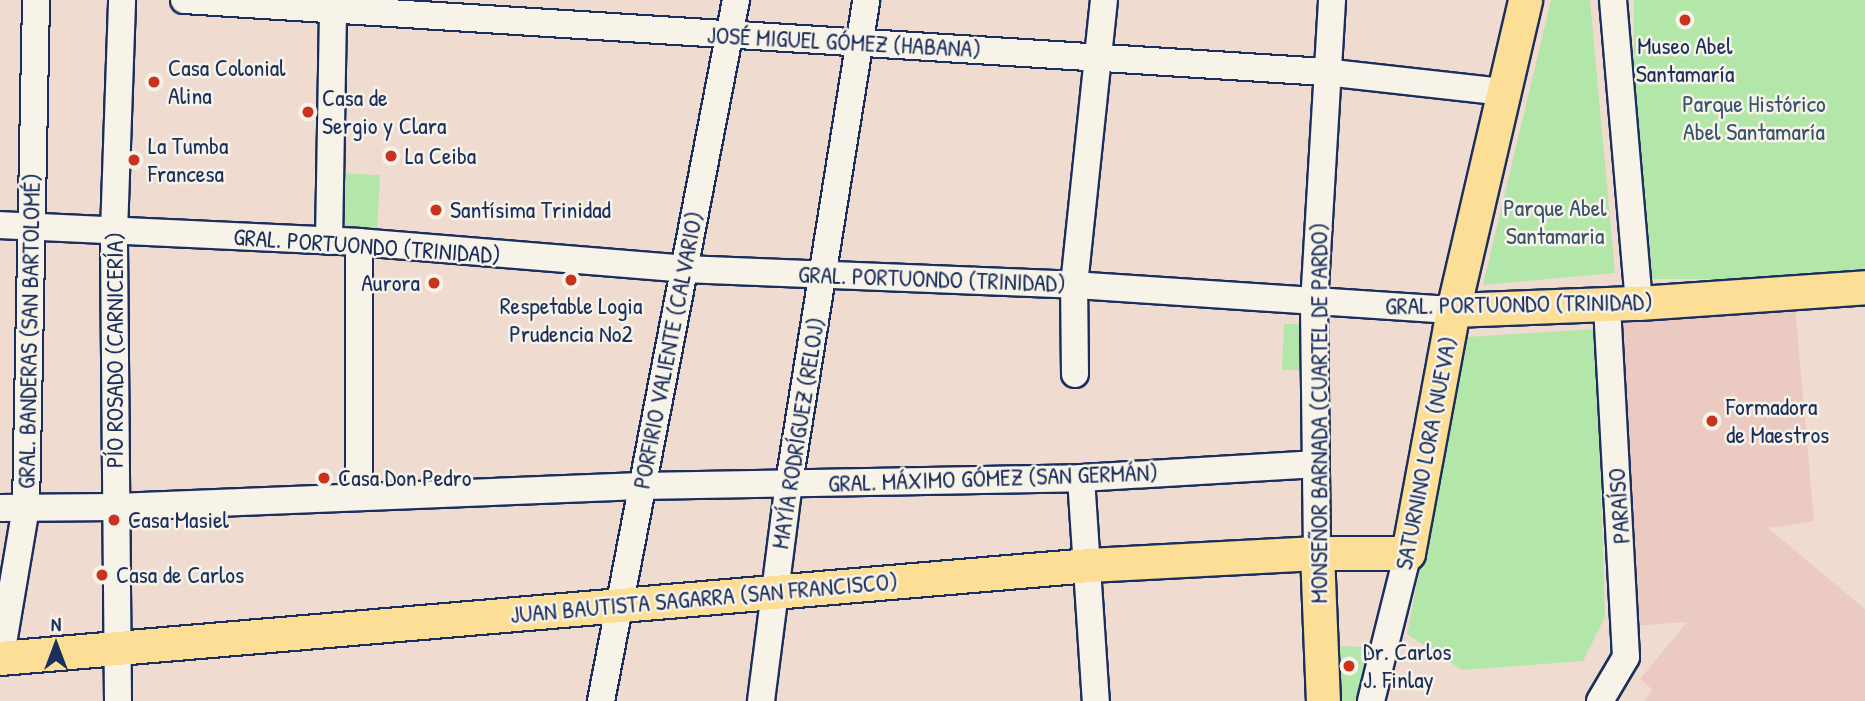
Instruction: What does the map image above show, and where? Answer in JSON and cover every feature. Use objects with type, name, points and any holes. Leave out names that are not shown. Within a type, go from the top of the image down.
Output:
[{"type":"main road","name":"SATURNINO LORA (NUEVA)","points":[[1408,553],[1453,310],[1525,0]]},
{"type":"main road","name":"GRAL. PORTUONDO (TRINIDAD)","points":[[1453,310],[1639,303],[1865,287]]},
{"type":"main road","name":"JUAN BAUTISTA SAGARRA (SAN FRANCISCO)","points":[[0,659],[116,652],[1089,565],[1317,553],[1408,553]]},
{"type":"main road","name":"MONSEÑOR BARNADA (CUARTEL DE PARDO)","points":[[1317,553],[1323,701]]},
{"type":"street","name":"GRAL. BANDERAS (SAN BARTOLOMÉ)","points":[[0,659],[26,507],[36,0]]},
{"type":"street","name":"PÍO ROSADO (CARNICERÍA)","points":[[118,701],[114,232],[122,0]]},
{"type":"street","name":"JOSÉ MIGUEL GÓMEZ (HABANA)","points":[[184,0],[332,5],[729,35],[1325,72],[1503,92]]},
{"type":"street","name":"PORFIRIO VALIENTE (CALVARIO)","points":[[601,701],[737,0]]},
{"type":"street","name":"MAYÍA RODRÍGUEZ (RELOJ)","points":[[761,701],[789,483],[866,0]]},
{"type":"street","points":[[1075,374],[1074,285],[1104,0]]},
{"type":"street","name":"MONSEÑOR BARNADA (CUARTEL DE PARDO)","points":[[1317,553],[1314,304],[1325,72],[1332,0]]},
{"type":"street","points":[[1613,0],[1639,303]]},
{"type":"street","points":[[329,241],[332,5]]},
{"type":"street","name":"GRAL. PORTUONDO (TRINIDAD)","points":[[0,225],[359,242],[684,269],[1074,285],[1314,304],[1453,310]]},
{"type":"street","points":[[359,242],[359,495]]},
{"type":"street","name":"PARAÍSO","points":[[1600,701],[1626,657],[1607,303]]},
{"type":"street","name":"GRAL. MÁXIMO GÓMEZ (SAN GERMÁN)","points":[[0,508],[116,507],[359,495],[641,486],[1081,478],[1314,464]]},
{"type":"street","points":[[1081,478],[1089,565],[1096,701]]},
{"type":"street","name":"SATURNINO LORA (NUEVA)","points":[[1371,701],[1408,553]]},
{"type":"shaded area","name":"Formadora de Maestros","points":[[1795,306],[1814,521],[1768,528],[1865,609],[1865,701],[1644,701],[1653,690],[1640,679],[1687,622],[1632,626],[1613,320]]},
{"type":"green space","name":"Parque Abel Santamaria","points":[[1551,0],[1590,0],[1615,273],[1483,285]]},
{"type":"green space","name":"Parque Histórico Abel Santamaría","points":[[1634,0],[1865,0],[1865,279],[1634,279]]},
{"type":"green space","points":[[337,173],[380,175],[377,236],[334,234]]},
{"type":"green space","points":[[1284,324],[1299,324],[1303,330],[1304,370],[1282,370]]},
{"type":"green space","points":[[1596,329],[1605,617],[1583,661],[1462,670],[1407,634],[1466,337]]},
{"type":"green space","points":[[1326,646],[1374,647],[1360,701],[1329,701]]},
{"type":"place","name":"Museo Abel Santamaría","points":[[1685,20]]},
{"type":"place","name":"Casa Colonial Alina","points":[[154,82]]},
{"type":"place","name":"Casa de Sergio y Clara","points":[[308,112]]},
{"type":"place","name":"La Ceiba","points":[[391,156]]},
{"type":"place","name":"La Tumba Francesa","points":[[134,160]]},
{"type":"place","name":"Santísima Trinidad","points":[[436,210]]},
{"type":"place","name":"Respetable Logia Prudencia No2","points":[[571,280]]},
{"type":"place","name":"Aurora","points":[[434,283]]},
{"type":"place","name":"Formadora de Maestros","points":[[1712,421]]},
{"type":"place","name":"Casa Don Pedro","points":[[324,478]]},
{"type":"place","name":"Casa Masiel","points":[[114,520]]},
{"type":"place","name":"Casa de Carlos","points":[[102,575]]},
{"type":"place","name":"Dr. Carlos J. Finlay","points":[[1349,666]]}]
